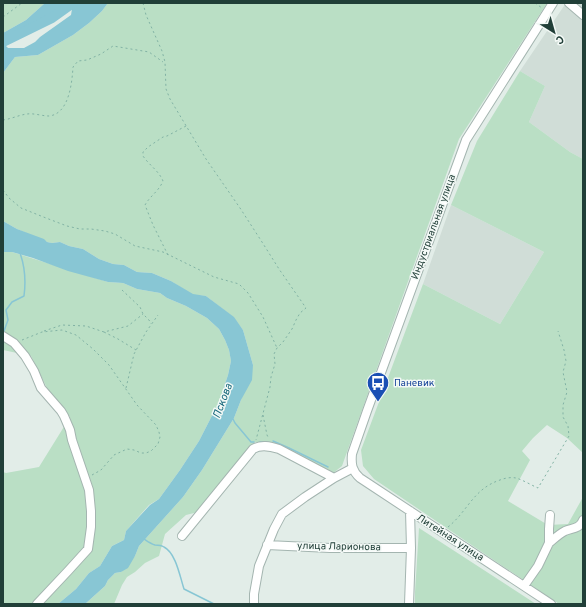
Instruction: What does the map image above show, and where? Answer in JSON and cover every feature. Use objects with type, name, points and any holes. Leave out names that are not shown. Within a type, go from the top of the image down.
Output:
[{"type":"street","name":"Индустриальная улица","points":[[353,468],[351,464],[352,454],[466,140],[553,3]]},
{"type":"street","points":[[569,3],[583,15]]},
{"type":"street","points":[[3,336],[14,343],[25,356],[34,371],[41,388],[64,416],[70,430],[89,490],[92,511],[88,549],[37,604]]},
{"type":"street","points":[[182,536],[253,450],[262,446],[269,446],[279,449],[334,478]]},
{"type":"street","points":[[254,604],[254,594],[259,566],[274,529],[282,514],[334,478],[353,468]]},
{"type":"street","name":"Литейная улица","points":[[353,468],[355,473],[360,478],[551,604]]},
{"type":"street","points":[[409,604],[411,548],[410,511]]},
{"type":"street","points":[[524,586],[538,566],[549,543],[550,515]]},
{"type":"street","points":[[549,543],[565,531],[579,527],[583,520]]},
{"type":"street","name":"улица Ларионова","points":[[267,545],[330,548],[411,548]]},
{"type":"path","points":[[3,17],[22,3]]},
{"type":"path","points":[[143,3],[146,15],[162,51],[165,62],[166,89],[170,100],[206,159],[250,222],[279,269],[306,308],[300,313],[292,328],[274,354],[275,364],[270,387],[253,450]]},
{"type":"path","points":[[535,3],[547,12]]},
{"type":"path","points":[[3,120],[28,114],[49,116],[61,110],[66,102],[71,84],[73,67],[78,61],[87,60],[101,54],[113,46],[149,52],[165,62]]},
{"type":"path","points":[[168,255],[145,205],[147,201],[158,191],[163,181],[156,169],[152,167],[143,156],[148,147],[163,137],[186,126]]},
{"type":"path","points":[[3,190],[9,198],[22,208],[46,218],[67,226],[80,229],[105,231],[115,234],[135,246],[163,252],[214,277],[239,284],[248,293],[263,317],[277,348]]},
{"type":"path","points":[[122,290],[140,307],[143,314],[151,324]]},
{"type":"path","points":[[104,332],[128,326],[143,314]]},
{"type":"path","points":[[126,389],[134,354],[146,332],[158,315]]},
{"type":"path","points":[[14,343],[62,325],[86,326],[104,332],[136,350]]},
{"type":"path","points":[[42,332],[62,330],[76,335],[93,349],[109,365],[137,405],[156,425],[159,432],[160,437],[158,444],[151,451],[141,453],[127,449],[114,455],[101,470],[85,480]]},
{"type":"path","points":[[441,531],[450,525],[478,493],[492,482],[506,478],[515,478],[538,488],[569,436],[568,426],[563,417],[563,405],[566,392],[563,372],[566,361],[558,331]]},
{"type":"path","points":[[263,415],[267,435],[272,447]]},
{"type":"shaded area","points":[[566,3],[583,3],[583,159],[570,152],[529,122],[545,86],[520,71]]},
{"type":"shaded area","points":[[451,205],[544,252],[500,324],[423,284]]},
{"type":"green space","points":[[5,3],[45,3],[26,20],[3,33],[3,5]]},
{"type":"green space","points":[[108,3],[547,3],[459,139],[342,466],[332,474],[265,443],[255,442],[236,468],[230,470],[198,512],[186,515],[165,534],[159,556],[145,563],[127,577],[114,604],[85,604],[105,586],[108,580],[115,573],[121,572],[135,556],[139,546],[183,497],[202,470],[234,418],[253,365],[243,330],[233,317],[206,296],[193,295],[171,281],[152,273],[137,272],[124,265],[113,264],[99,259],[83,249],[69,246],[60,242],[47,242],[3,221],[3,73],[15,57],[38,55],[73,35],[89,23]]},
{"type":"green space","points":[[520,71],[545,86],[529,122],[570,152],[583,159],[583,453],[567,438],[547,425],[522,451],[530,460],[508,501],[548,525],[568,524],[583,497],[583,604],[559,604],[374,479],[363,466],[361,450],[423,284],[500,324],[544,252],[451,205],[477,141]]},
{"type":"green space","points":[[3,252],[12,252],[108,282],[123,283],[137,289],[160,293],[207,318],[219,329],[229,350],[231,361],[219,402],[199,441],[180,470],[159,499],[149,505],[126,531],[124,540],[112,546],[100,566],[89,573],[76,589],[58,604],[3,604],[3,472],[6,473],[39,467],[70,417],[47,388],[31,356],[3,350]]},
{"type":"green space","points":[[419,528],[536,604],[415,604]]},
{"type":"water","points":[[45,3],[108,3],[89,23],[73,35],[38,55],[15,57],[3,73],[3,33],[26,20]],"holes":[[[59,9],[72,9],[71,15],[35,42],[24,48],[8,48],[6,46],[9,39],[21,33],[29,32],[34,27],[43,25],[50,19],[55,11]]]},
{"type":"water","points":[[3,221],[17,229],[44,239],[47,242],[60,242],[69,246],[83,249],[99,259],[113,264],[124,265],[137,272],[152,273],[171,281],[193,294],[206,296],[234,317],[243,330],[253,365],[252,380],[241,400],[234,418],[202,470],[183,497],[139,546],[128,568],[121,572],[115,573],[108,580],[105,586],[85,604],[58,604],[76,589],[89,573],[100,566],[112,546],[124,540],[126,531],[150,505],[159,499],[180,470],[199,441],[219,402],[231,361],[229,350],[219,329],[207,318],[160,293],[137,289],[123,283],[108,282],[68,271],[12,252],[3,252]]},
{"type":"waterway","name":"Пскова","points":[[3,42],[52,18],[73,3]]},
{"type":"waterway","points":[[4,331],[8,320],[6,310],[12,302],[24,296],[25,274],[20,253]]},
{"type":"waterway","points":[[233,419],[251,442],[254,442]]},
{"type":"waterway","points":[[273,441],[328,467]]},
{"type":"waterway","points":[[260,442],[267,442]]},
{"type":"waterway","points":[[144,539],[154,545],[163,546],[172,554],[184,589],[214,604]]},
{"type":"place","name":"Паневик","points":[[378,402]]}]
